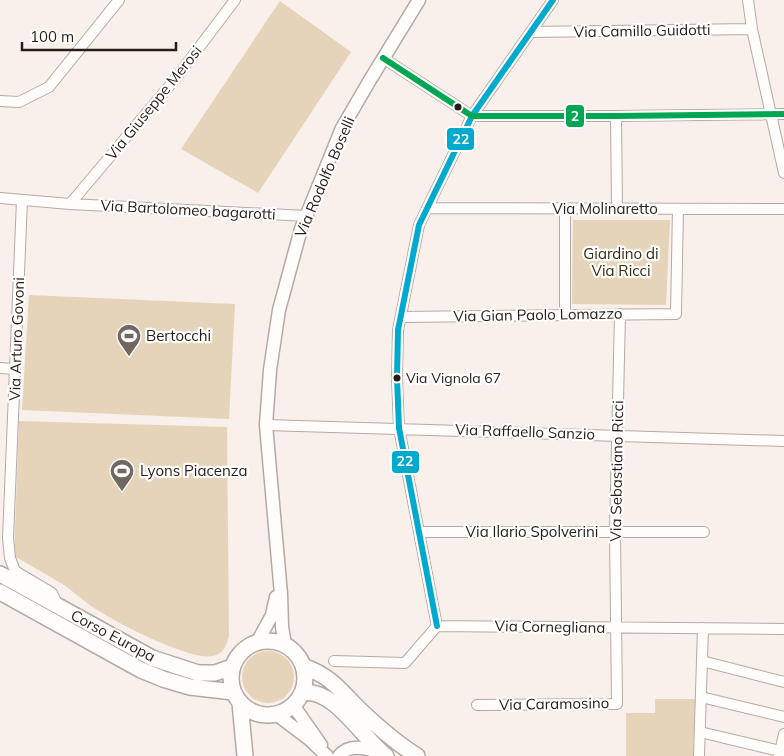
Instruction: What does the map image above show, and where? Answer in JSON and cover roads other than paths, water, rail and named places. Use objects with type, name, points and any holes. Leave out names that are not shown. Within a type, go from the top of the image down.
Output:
[{"type":"main road","name":"Corso Europa","points":[[0,574],[130,647],[172,665],[206,674],[232,667]]},
{"type":"main road","name":"Corso Europa","points":[[0,592],[141,670],[185,686],[236,697]]},
{"type":"main road","points":[[236,697],[246,708],[268,714],[285,711],[297,699],[305,675],[303,666],[293,650],[285,644],[267,640],[258,641]]},
{"type":"main road","name":"Via Rodolfo Boselli","points":[[232,667],[237,656],[246,646],[258,641]]},
{"type":"main road","points":[[303,666],[320,673],[332,681],[384,732],[417,756]]},
{"type":"main road","points":[[232,667],[230,684],[236,697],[246,756]]},
{"type":"main road","points":[[297,699],[318,693],[332,701],[384,754]]},
{"type":"main road","points":[[246,756],[251,731],[268,714]]},
{"type":"street","points":[[0,101],[18,102],[49,87],[119,0]]},
{"type":"street","name":"Via Giuseppe Merosi","points":[[70,204],[176,78],[235,0]]},
{"type":"street","name":"Via Rodolfo Boselli","points":[[285,644],[266,424],[270,370],[279,310],[301,229],[342,128],[419,0]]},
{"type":"street","points":[[334,660],[405,664],[437,626],[399,428],[398,330],[419,225],[472,116],[553,0]]},
{"type":"street","points":[[748,0],[752,29],[784,173]]},
{"type":"street","name":"Via Camillo Guidotti","points":[[531,32],[752,29]]},
{"type":"street","points":[[383,58],[472,116],[784,114]]},
{"type":"street","points":[[616,116],[617,209]]},
{"type":"street","points":[[0,198],[70,204]]},
{"type":"street","name":"Via Arturo Govoni","points":[[22,200],[8,538],[10,558],[15,571],[52,594],[59,607]]},
{"type":"street","name":"Via Bartolomeo bagarotti","points":[[70,204],[306,216]]},
{"type":"street","name":"Via Molinaretto","points":[[427,208],[784,209]]},
{"type":"street","points":[[565,209],[565,314]]},
{"type":"street","name":"Via Gian Paolo Lomazzo","points":[[401,317],[676,314],[678,209]]},
{"type":"street","name":"Via Sebastiano Ricci","points":[[616,628],[615,532],[620,314]]},
{"type":"street","points":[[0,368],[15,369]]},
{"type":"street","name":"Via Raffaello Sanzio","points":[[266,424],[784,441]]},
{"type":"street","name":"Via Ilario Spolverini","points":[[419,532],[704,532]]},
{"type":"street","points":[[0,547],[8,538]]},
{"type":"street","name":"Via Rodolfo Boselli","points":[[258,641],[272,615],[279,580]]},
{"type":"street","name":"Via Cornegliana","points":[[437,626],[784,629]]},
{"type":"street","name":"Via Caramosino","points":[[477,705],[617,704],[616,628]]},
{"type":"street","points":[[699,756],[703,628]]},
{"type":"street","points":[[702,661],[784,682]]},
{"type":"street","points":[[701,697],[784,717]]},
{"type":"street","points":[[297,699],[327,756]]},
{"type":"street","points":[[268,714],[309,739],[327,756]]},
{"type":"street","points":[[700,732],[781,753],[784,734]]},
{"type":"street","points":[[339,756],[344,751],[356,748],[384,754]]},
{"type":"place","name":"Bertocchi","points":[[129,357]]},
{"type":"place","name":"Via Vignola 67","points":[[397,378]]},
{"type":"place","name":"Lyons Piacenza","points":[[122,492]]},
{"type":"park label","name":"Giardino di Via Ricci","points":[[621,262]]}]
